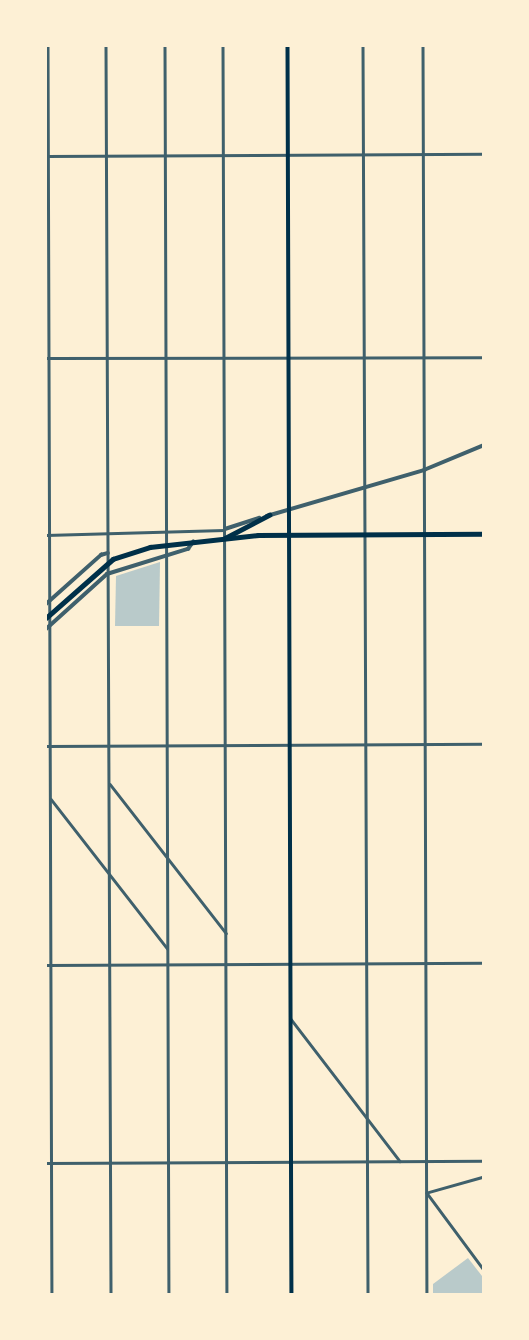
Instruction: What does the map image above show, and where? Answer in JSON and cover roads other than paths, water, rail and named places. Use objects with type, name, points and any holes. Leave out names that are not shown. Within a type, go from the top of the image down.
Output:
[{"type":"main road","points":[[288,46],[292,1294]]},
{"type":"main road","points":[[225,539],[269,515]]},
{"type":"main road","points":[[46,618],[108,564],[133,550],[193,542],[290,535],[484,534]]},
{"type":"street","points":[[48,46],[52,1294]]},
{"type":"street","points":[[106,46],[111,1294]]},
{"type":"street","points":[[165,46],[169,1294]]},
{"type":"street","points":[[223,46],[227,1294]]},
{"type":"street","points":[[363,46],[368,1294]]},
{"type":"street","points":[[423,46],[427,1294]]},
{"type":"street","points":[[483,71],[484,207]]},
{"type":"street","points":[[47,156],[483,154]]},
{"type":"street","points":[[47,358],[484,357]]},
{"type":"street","points":[[48,535],[225,530],[424,470],[484,445]]},
{"type":"street","points":[[46,629],[107,574],[167,553],[188,549],[193,542]]},
{"type":"street","points":[[46,604],[101,555],[108,553]]},
{"type":"street","points":[[46,746],[484,744]]},
{"type":"street","points":[[109,784],[226,933]]},
{"type":"street","points":[[51,799],[168,950]]},
{"type":"street","points":[[46,965],[484,963]]},
{"type":"street","points":[[291,1019],[400,1161]]},
{"type":"street","points":[[46,1163],[484,1161]]},
{"type":"street","points":[[427,1193],[484,1177]]},
{"type":"street","points":[[427,1193],[484,1270]]}]
